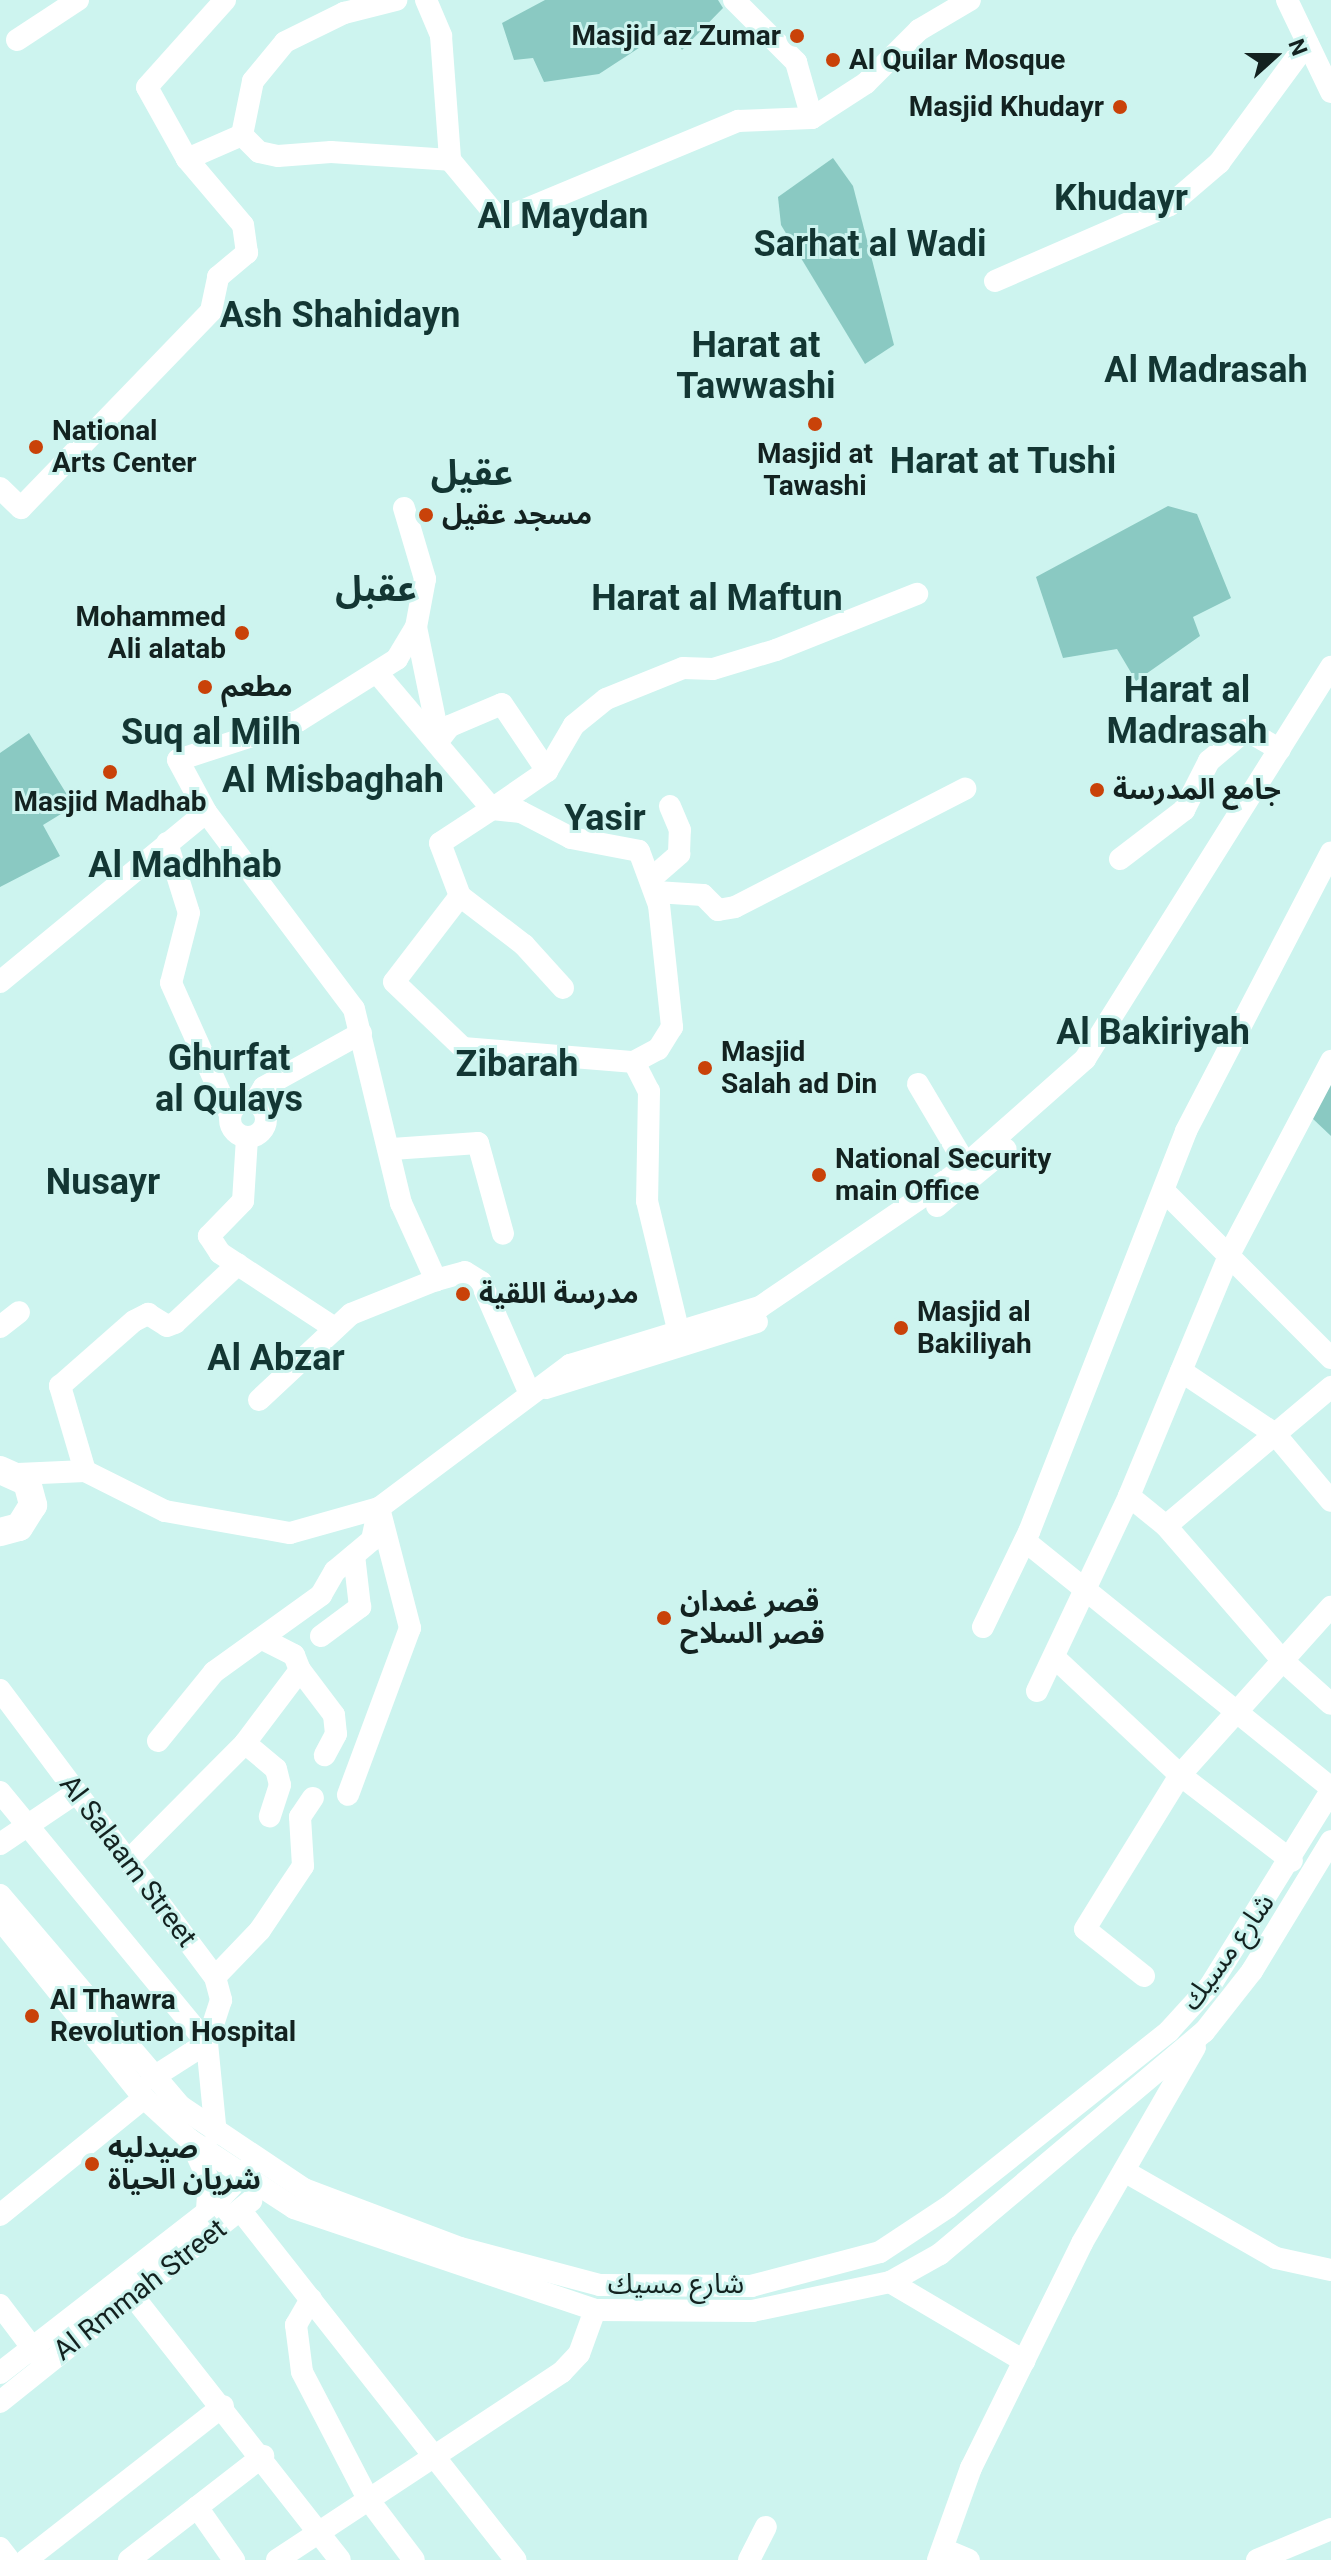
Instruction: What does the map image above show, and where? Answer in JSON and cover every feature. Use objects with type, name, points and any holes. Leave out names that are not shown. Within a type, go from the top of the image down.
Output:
[{"type":"main road","points":[[1,1533],[26,1521],[33,1505],[5,1471]]},
{"type":"street","points":[[17,40],[78,0]]},
{"type":"street","points":[[0,488],[21,508],[211,311],[218,277],[247,253],[243,225],[187,159],[147,87],[225,0]]},
{"type":"street","points":[[242,135],[253,81],[285,42],[344,13],[396,0]]},
{"type":"street","points":[[426,0],[441,36],[450,160],[500,220],[738,121],[812,118],[866,83],[919,30],[970,0]]},
{"type":"street","points":[[734,0],[796,62],[812,118]]},
{"type":"street","points":[[1287,0],[1331,92]]},
{"type":"street","points":[[995,281],[1170,205],[1219,163],[1307,43]]},
{"type":"street","points":[[187,159],[242,135]]},
{"type":"street","points":[[242,135],[259,152],[278,156],[331,152],[450,160]]},
{"type":"street","points":[[404,508],[425,579],[416,627],[397,659],[378,674],[298,721],[178,760],[206,812],[354,1009],[392,1149],[401,1203],[436,1280]]},
{"type":"street","points":[[563,988],[524,945],[460,896],[440,843],[547,771],[574,725],[606,699],[683,668],[713,669],[776,650],[917,594]]},
{"type":"street","points":[[416,627],[439,740]]},
{"type":"street","points":[[5,1471],[75,1470],[165,1511],[290,1533],[379,1508],[529,1392],[570,1365],[678,1329],[760,1307],[873,1237],[966,1165],[1085,1059],[1331,667]]},
{"type":"street","points":[[378,674],[439,740],[492,809],[521,812],[571,838],[621,843],[639,851],[654,884],[672,1027],[658,1049],[634,1062],[463,1048],[394,982],[460,896]]},
{"type":"street","points":[[439,740],[450,726],[502,704],[547,771]]},
{"type":"street","points":[[1120,859],[1184,810],[1209,761],[1246,730],[1280,750]]},
{"type":"street","points":[[654,884],[703,895],[718,910],[735,907],[965,789]]},
{"type":"street","points":[[654,884],[679,854],[680,830],[670,806]]},
{"type":"street","points":[[0,982],[206,812]]},
{"type":"street","points":[[167,843],[189,913],[171,983],[230,1115],[235,1133],[247,1138]]},
{"type":"street","points":[[983,1627],[1025,1541],[1186,1131],[1331,853]]},
{"type":"street","points":[[255,1102],[264,1087],[361,1033]]},
{"type":"street","points":[[1037,1691],[1056,1659],[1085,1596],[1231,1251],[1331,1061]]},
{"type":"street","points":[[634,1062],[649,1091],[647,1201],[678,1329]]},
{"type":"street","points":[[918,1084],[966,1165]]},
{"type":"street","points":[[529,1392],[766,1319],[967,1186],[1029,1128],[1056,1085]]},
{"type":"street","points":[[230,1115],[242,1102],[255,1102]]},
{"type":"street","points":[[255,1102],[265,1124],[247,1138],[243,1201],[209,1230],[220,1253],[333,1327]]},
{"type":"street","points":[[392,1149],[478,1143],[503,1234]]},
{"type":"street","points":[[1164,1191],[1231,1251],[1331,1358]]},
{"type":"street","points":[[75,1470],[60,1386],[134,1321],[148,1314],[167,1326],[175,1323],[238,1264]]},
{"type":"street","points":[[259,1400],[333,1327],[436,1280],[465,1272],[481,1282],[529,1392]]},
{"type":"street","points":[[0,1327],[19,1312]]},
{"type":"street","points":[[1181,1371],[1275,1434],[1331,1501]]},
{"type":"street","points":[[1166,1526],[1331,1387]]},
{"type":"street","points":[[33,1505],[75,1470]]},
{"type":"street","points":[[1129,1496],[1166,1526],[1283,1661],[1331,1704]]},
{"type":"street","points":[[158,1741],[214,1672],[321,1595],[354,1555],[372,1540],[379,1508]]},
{"type":"street","points":[[348,1795],[410,1628],[379,1508]]},
{"type":"street","points":[[1025,1541],[1085,1596],[1331,1790]]},
{"type":"street","points":[[321,1636],[360,1607],[354,1555]]},
{"type":"street","points":[[1144,1976],[1085,1929],[1180,1775],[1331,1607]]},
{"type":"street","points":[[263,1639],[294,1655],[300,1670],[334,1715],[325,1755]]},
{"type":"street","points":[[1056,1659],[1180,1775],[1292,1861]]},
{"type":"street","points":[[129,1860],[245,1743],[300,1670]]},
{"type":"street","name":"Al Salaam Street","points":[[0,1690],[215,1977],[221,2000],[207,2043]]},
{"type":"street","points":[[245,1743],[276,1769],[280,1785],[270,1816]]},
{"type":"street","name":"شارع مسيك","points":[[0,1919],[148,2088],[216,2134],[258,2174],[447,2243],[600,2285],[751,2286],[880,2252],[948,2207],[1169,2031],[1210,1986],[1292,1861],[1331,1790]]},
{"type":"street","points":[[0,1792],[207,2043],[216,2134]]},
{"type":"street","points":[[0,1844],[25,1824],[76,1793]]},
{"type":"street","points":[[215,1977],[260,1930],[303,1866],[300,1817],[313,1798]]},
{"type":"street","name":"شارع مسيك","points":[[0,1895],[190,2140],[258,2174],[595,2310],[752,2311],[890,2282],[940,2254],[1204,2032],[1252,1971],[1331,1841]]},
{"type":"street","points":[[969,2560],[941,2554],[971,2468],[1124,2171],[1204,2032]]},
{"type":"street","points":[[0,2215],[148,2088],[207,2043]]},
{"type":"street","points":[[190,2140],[209,2181],[207,2212]]},
{"type":"street","points":[[1124,2171],[1276,2258],[1331,2270]]},
{"type":"street","name":"Al Rmmah Street","points":[[0,2402],[241,2211],[258,2174]]},
{"type":"street","name":"Al Rmmah Street","points":[[0,2373],[258,2174]]},
{"type":"street","points":[[241,2211],[435,2453],[516,2560]]},
{"type":"street","points":[[890,2282],[1024,2361]]},
{"type":"street","points":[[133,2296],[263,2456],[340,2560]]},
{"type":"street","points":[[311,2299],[296,2325],[294,2349],[322,2420],[368,2499],[414,2560]]},
{"type":"street","points":[[0,2305],[45,2365]]},
{"type":"street","points":[[277,2560],[562,2372],[579,2354],[595,2310]]},
{"type":"street","points":[[26,2560],[223,2406]]},
{"type":"street","points":[[129,2560],[263,2456]]},
{"type":"street","points":[[197,2507],[234,2560]]},
{"type":"street","points":[[749,2560],[766,2527]]},
{"type":"street","points":[[1257,2560],[1331,2529]]},
{"type":"street","points":[[0,2548],[9,2560]]},
{"type":"shaded area","points":[[545,0],[718,0],[723,8],[682,50],[668,29],[599,74],[544,82],[533,58],[514,60],[502,23]]},
{"type":"shaded area","points":[[833,158],[853,186],[894,345],[865,364],[781,225],[778,197]]},
{"type":"shaded area","points":[[1168,506],[1197,514],[1231,598],[1193,617],[1200,636],[1136,681],[1117,649],[1063,658],[1036,577]]},
{"type":"shaded area","points":[[29,733],[74,806],[43,825],[60,856],[0,887],[0,753]]},
{"type":"shaded area","points":[[1331,1083],[1331,1136],[1312,1118]]},
{"type":"place","name":"Masjid az Zumar","points":[[797,36]]},
{"type":"place","name":"Al Quilar Mosque","points":[[833,60]]},
{"type":"place","name":"Masjid Khudayr","points":[[1120,107]]},
{"type":"place","name":"Masjid at Tawashi","points":[[815,424]]},
{"type":"place","name":"National Arts Center","points":[[36,447]]},
{"type":"place","name":"مسجد عقيل","points":[[426,515]]},
{"type":"place","name":"Mohammed Ali alatab","points":[[242,633]]},
{"type":"place","name":"مطعم","points":[[205,687]]},
{"type":"place","name":"Masjid Madhab","points":[[110,772]]},
{"type":"place","name":"جامع المدرسة","points":[[1097,790]]},
{"type":"place","name":"Masjid Salah ad Din","points":[[705,1068]]},
{"type":"place","name":"National Security main Office","points":[[819,1175]]},
{"type":"place","name":"مدرسة اللقية","points":[[463,1294]]},
{"type":"place","name":"Masjid al Bakiliyah","points":[[901,1328]]},
{"type":"place","name":"قصر غمدان قصر السلاح","points":[[664,1618]]},
{"type":"place","name":"Al Thawra Revolution Hospital","points":[[32,2016]]},
{"type":"place","name":"صيدليه شريان الحياة","points":[[92,2164]]},
{"type":"district","name":"Khudayr","points":[[1121,199]]},
{"type":"district","name":"Al Maydan","points":[[563,217]]},
{"type":"district","name":"Sarhat al Wadi","points":[[870,245]]},
{"type":"district","name":"Ash Shahidayn","points":[[340,316]]},
{"type":"district","name":"Harat at Tawwashi","points":[[756,366]]},
{"type":"district","name":"Al Madrasah","points":[[1206,371]]},
{"type":"district","name":"Harat at Tushi","points":[[1003,462]]},
{"type":"district","name":"عقيل","points":[[472,474]]},
{"type":"district","name":"عقبل","points":[[376,590]]},
{"type":"district","name":"Harat al Maftun","points":[[717,599]]},
{"type":"district","name":"Harat al Madrasah","points":[[1187,710]]},
{"type":"district","name":"Suq al Milh","points":[[211,733]]},
{"type":"district","name":"Al Misbaghah","points":[[333,781]]},
{"type":"district","name":"Yasir","points":[[605,819]]},
{"type":"district","name":"Al Madhhab","points":[[185,866]]},
{"type":"district","name":"Al Bakiriyah","points":[[1153,1033]]},
{"type":"district","name":"Zibarah","points":[[517,1065]]},
{"type":"district","name":"Ghurfat al Qulays","points":[[229,1078]]},
{"type":"district","name":"Nusayr","points":[[103,1183]]},
{"type":"district","name":"Al Abzar","points":[[276,1359]]}]
